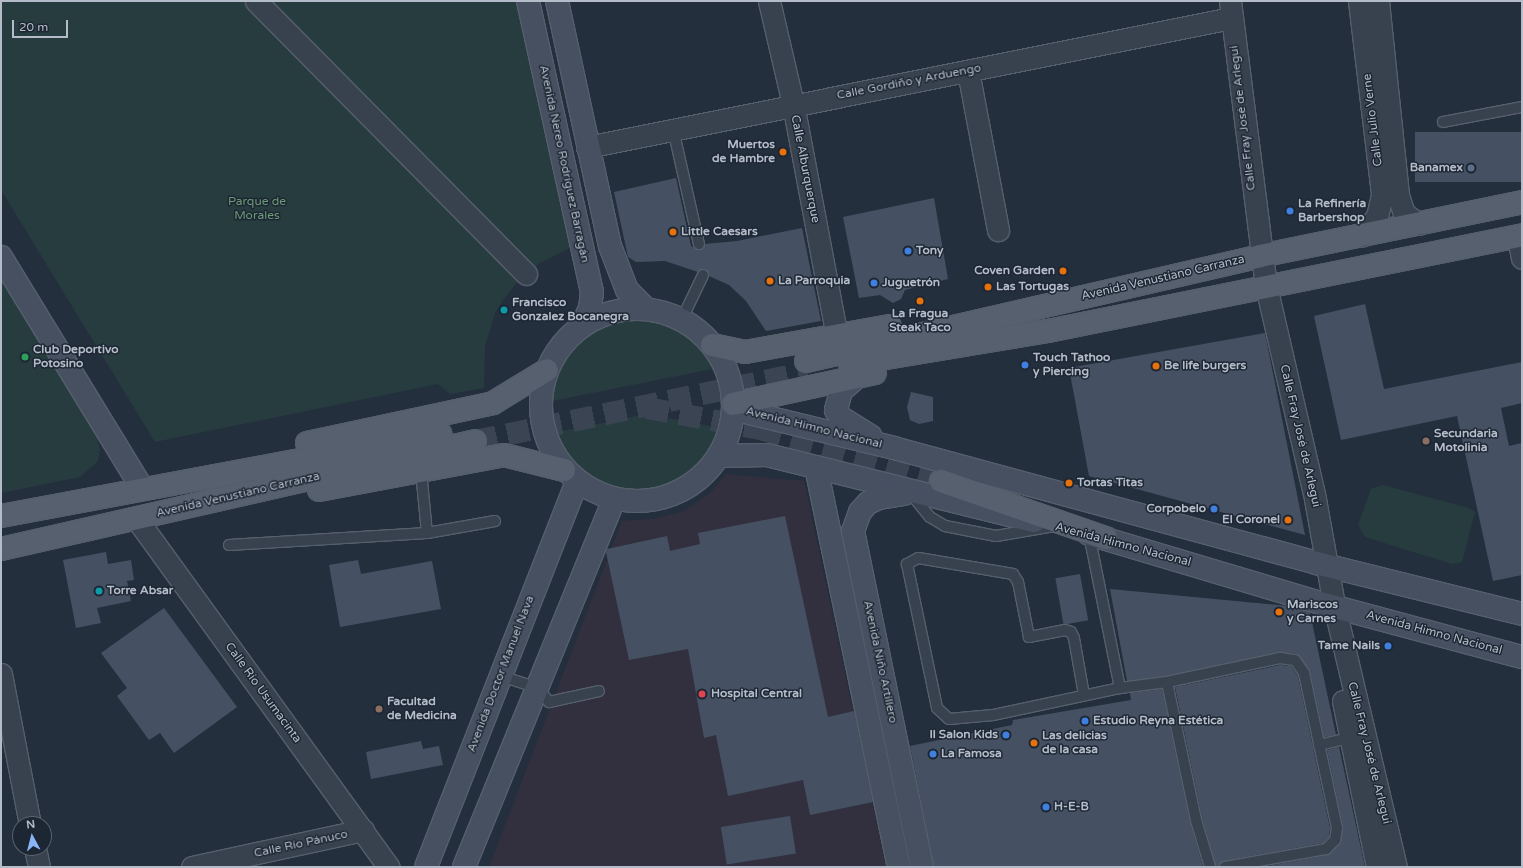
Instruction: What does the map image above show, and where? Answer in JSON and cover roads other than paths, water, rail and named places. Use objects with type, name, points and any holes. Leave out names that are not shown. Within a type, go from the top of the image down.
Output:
[{"type":"main road","name":"Avenida Nereo Rodríguez Barragán","points":[[528,1],[592,292],[590,308],[582,326]]},
{"type":"main road","points":[[212,500],[271,500],[504,455],[571,476],[614,499],[644,502],[674,494],[699,479],[719,456],[729,433],[733,406],[728,372],[712,345],[690,325],[646,309],[627,290],[610,246],[587,147],[557,1]]},
{"type":"main road","name":"Avenida Venustiano Carranza","points":[[1520,236],[1048,331],[807,366],[1050,303],[1260,256],[1522,202]]},
{"type":"main road","points":[[1,256],[142,488]]},
{"type":"main road","points":[[712,345],[745,352],[837,337],[978,309],[1050,303]]},
{"type":"main road","points":[[571,476],[550,448],[541,422],[540,396],[547,370],[562,344],[582,326],[607,314],[646,309]]},
{"type":"main road","points":[[733,406],[858,376],[984,352],[1048,331]]},
{"type":"main road","points":[[193,478],[262,453],[493,403],[547,370]]},
{"type":"main road","points":[[858,376],[841,391],[836,410],[840,417],[894,448]]},
{"type":"main road","name":"Avenida Himno Nacional","points":[[733,406],[894,448],[1322,565],[1522,614]]},
{"type":"main road","name":"Avenida Venustiano Carranza","points":[[1,516],[193,478],[474,434],[212,500],[1,549]]},
{"type":"main road","name":"Avenida Himno Nacional","points":[[719,456],[767,455],[911,493],[1097,536],[1329,605],[1522,657]]},
{"type":"main road","name":"Avenida Niño Artillero","points":[[816,467],[899,867]]},
{"type":"main road","name":"Avenida Doctor Manuel Nava","points":[[426,867],[500,676],[571,476]]},
{"type":"main road","points":[[941,481],[1097,536]]},
{"type":"main road","name":"Avenida Niño Artillero","points":[[911,493],[878,498],[868,503],[860,512],[853,531],[922,867]]},
{"type":"main road","points":[[464,867],[614,499]]},
{"type":"street","points":[[256,1],[526,274]]},
{"type":"street","name":"Calle Alburquerque","points":[[769,1],[793,104],[837,337]]},
{"type":"street","name":"Calle Julio Verne","points":[[1359,1],[1373,15],[1398,195],[1404,213],[1418,224]]},
{"type":"street","name":"Calle Gordiño y Arduengo","points":[[587,147],[793,104],[968,71],[1230,9]]},
{"type":"street","name":"Calle Fray José de Arlegui","points":[[1230,9],[1260,256],[1329,605],[1357,737],[1379,828],[1396,867]]},
{"type":"street","name":"Calle Julio Verne","points":[[1363,235],[1377,216],[1382,195],[1373,15]]},
{"type":"street","points":[[968,71],[998,230]]},
{"type":"street","points":[[1520,236],[1522,258]]},
{"type":"street","name":"Calle Río Usumacinta","points":[[136,518],[389,867]]},
{"type":"street","points":[[2,685],[28,816]]},
{"type":"street","name":"Calle Fray José de Arlegui","points":[[1377,867],[1379,828]]},
{"type":"street","name":"Calle Río Pánuco","points":[[192,867],[363,830]]},
{"type":"street","points":[[37,856],[39,867]]},
{"type":"lane","points":[[1443,122],[1522,107]]},
{"type":"lane","points":[[673,129],[699,244]]},
{"type":"lane","points":[[681,321],[703,275]]},
{"type":"lane","points":[[421,471],[427,533]]},
{"type":"lane","points":[[229,545],[427,533],[495,521]]},
{"type":"lane","points":[[1097,536],[1120,688]]},
{"type":"lane","points":[[1084,695],[1074,638],[1071,632],[1065,630],[1028,637],[1018,582],[1013,574],[918,558],[907,564],[937,708],[942,715],[949,719],[993,715],[1084,695],[1120,688],[1167,682],[1280,658],[1295,660],[1304,673],[1337,828],[1336,840],[1326,849],[1225,867]]},
{"type":"lane","points":[[500,676],[538,688],[549,702],[599,691]]},
{"type":"lane","points":[[1167,682],[1196,820],[1210,867]]},
{"type":"lane","points":[[1319,745],[1357,737]]},
{"type":"tunnel","points":[[475,441],[808,372]]},
{"type":"tunnel","points":[[647,408],[760,429],[941,481]]},
{"type":"place","name":"Muertos de Hambre","points":[[783,152]]},
{"type":"place","name":"Banamex","points":[[1471,168]]},
{"type":"place","name":"La Refinería Barbershop","points":[[1290,211]]},
{"type":"place","name":"Little Caesars","points":[[673,232]]},
{"type":"place","name":"Tony","points":[[908,251]]},
{"type":"place","name":"Coven Garden","points":[[1063,271]]},
{"type":"place","name":"La Parroquia","points":[[770,281]]},
{"type":"place","name":"Juguetrón","points":[[874,283]]},
{"type":"place","name":"Las Tortugas","points":[[988,287]]},
{"type":"place","name":"La Fragua Steak Taco","points":[[920,301]]},
{"type":"place","name":"Francisco Gonzalez Bocanegra","points":[[504,310]]},
{"type":"place","name":"Club Deportivo Potosino","points":[[25,357]]},
{"type":"place","name":"Touch Tathoo y Piercing","points":[[1025,365]]},
{"type":"place","name":"Be life burgers","points":[[1156,366]]},
{"type":"place","name":"Secundaria Motolinia","points":[[1426,441]]},
{"type":"place","name":"Tortas Titas","points":[[1069,483]]},
{"type":"place","name":"Corpobelo","points":[[1214,509]]},
{"type":"place","name":"El Coronel","points":[[1288,520]]},
{"type":"place","name":"Torre Absar","points":[[99,591]]},
{"type":"place","name":"Mariscos y Carnes","points":[[1279,612]]},
{"type":"place","name":"Tame Nails","points":[[1388,646]]},
{"type":"place","name":"Hospital Central","points":[[702,694]]},
{"type":"place","name":"Facultad de Medicina","points":[[379,709]]},
{"type":"place","name":"Estudio Reyna Estética","points":[[1085,721]]},
{"type":"place","name":"Il Salon Kids","points":[[1006,735]]},
{"type":"place","name":"Las delicias de la casa","points":[[1034,743]]},
{"type":"place","name":"La Famosa","points":[[933,754]]},
{"type":"place","name":"H-E-B","points":[[1046,807]]},
{"type":"park label","name":"Parque de Morales","points":[[257,209]]}]
